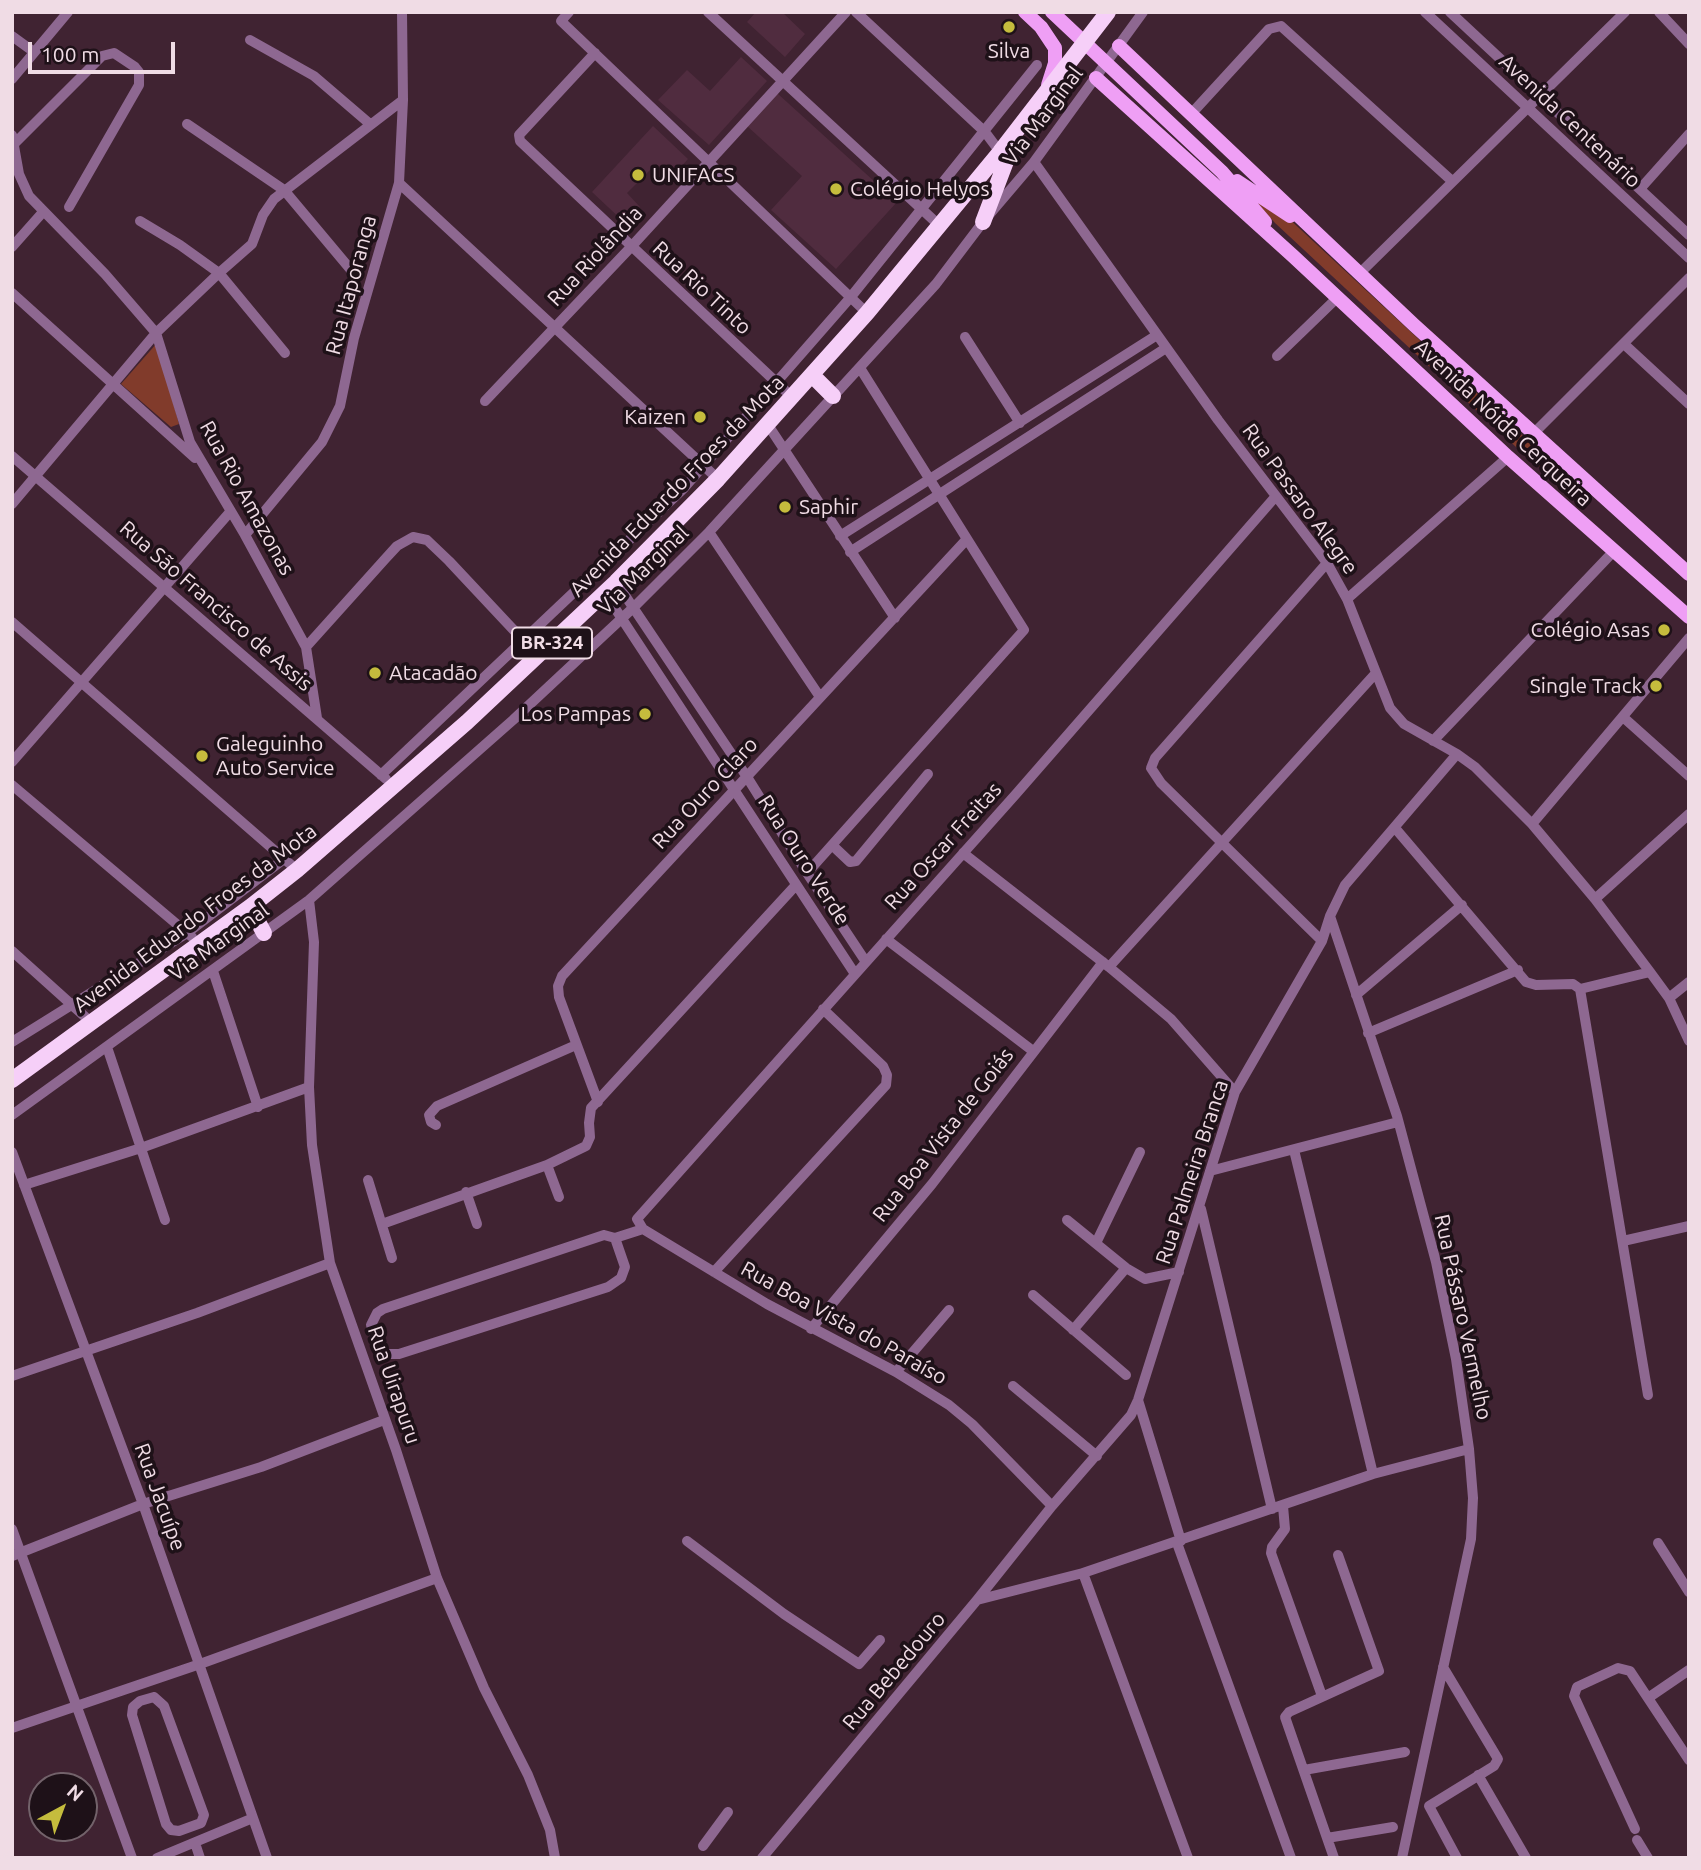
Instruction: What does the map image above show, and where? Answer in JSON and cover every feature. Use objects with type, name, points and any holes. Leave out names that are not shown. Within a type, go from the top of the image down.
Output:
[{"type":"highway","name":"Avenida Eduardo Froes da Mota","points":[[12,1080],[92,1023],[193,938],[250,907],[298,870],[387,780],[538,656],[610,587],[718,479],[813,376],[1018,130],[1108,12]]},
{"type":"highway","points":[[983,222],[1018,130]]},
{"type":"highway","points":[[813,376],[834,396]]},
{"type":"highway","points":[[250,907],[264,933]]},
{"type":"main road","points":[[1025,12],[1041,27],[1055,48],[1056,57],[1051,77],[1042,96]]},
{"type":"main road","points":[[1052,12],[1222,172]]},
{"type":"main road","points":[[1041,27],[1058,20],[1066,12]]},
{"type":"main road","name":"Avenida Nóide Cerqueira","points":[[1119,46],[1320,237],[1689,574]]},
{"type":"main road","points":[[1114,92],[1111,74],[1113,67],[1126,62],[1139,65]]},
{"type":"main road","name":"Avenida Nóide Cerqueira","points":[[1096,78],[1293,256],[1612,552],[1689,617]]},
{"type":"main road","name":"Avenida Nóide Cerqueira","points":[[1222,172],[1320,237]]},
{"type":"main road","name":"Avenida Nóide Cerqueira","points":[[1222,172],[1293,256]]},
{"type":"street","points":[[12,79],[68,12]]},
{"type":"street","name":"Rua Itaporanga","points":[[245,535],[322,442],[340,406],[354,338],[399,183],[403,100],[402,12]]},
{"type":"street","points":[[569,12],[561,22],[867,313]]},
{"type":"street","points":[[708,12],[940,226]]},
{"type":"street","name":"Rua Riolândia","points":[[485,401],[631,247],[846,12]]},
{"type":"street","points":[[856,12],[985,132],[1000,152]]},
{"type":"street","name":"Via Marginal","points":[[12,1115],[309,900],[503,730],[634,607],[709,532],[936,284],[983,222],[1034,162],[1143,12]]},
{"type":"street","name":"Avenida Centenário","points":[[1425,12],[1689,258]]},
{"type":"street","name":"Avenida Centenário","points":[[1450,12],[1689,234]]},
{"type":"street","points":[[1360,273],[1625,12]]},
{"type":"street","points":[[1658,12],[1689,44]]},
{"type":"street","points":[[1192,113],[1269,29],[1281,26],[1452,181]]},
{"type":"street","points":[[12,36],[34,52]]},
{"type":"street","points":[[250,40],[306,70],[370,124]]},
{"type":"street","points":[[1479,62],[1490,51]]},
{"type":"street","points":[[14,148],[102,56],[114,53],[135,67],[139,72],[139,85],[69,207]]},
{"type":"street","name":"Rua Rio Tinto","points":[[595,53],[518,139],[793,398]]},
{"type":"street","points":[[387,780],[524,641],[705,466],[850,298],[1037,65]]},
{"type":"street","points":[[12,504],[156,333],[252,244],[267,208],[284,190],[403,100]]},
{"type":"street","points":[[187,124],[284,190],[351,270]]},
{"type":"street","points":[[1640,189],[1689,134]]},
{"type":"street","name":"Rua Rio Amazonas","points":[[14,148],[22,184],[43,212],[105,274],[156,333],[190,442],[306,647],[317,718]]},
{"type":"street","name":"Rua Passaro Alegre","points":[[1034,162],[1166,348],[1327,563],[1348,599],[1390,708],[1404,724],[1457,754],[1488,779],[1532,824],[1650,971],[1669,998],[1689,1041]]},
{"type":"street","points":[[399,183],[718,479]]},
{"type":"street","points":[[12,247],[43,212]]},
{"type":"street","points":[[140,221],[180,244],[219,273],[285,353]]},
{"type":"street","points":[[1534,433],[1689,278]]},
{"type":"street","points":[[12,293],[201,463]]},
{"type":"street","points":[[1276,356],[1337,298]]},
{"type":"street","points":[[840,536],[1157,335]]},
{"type":"street","points":[[965,337],[1020,423]]},
{"type":"street","points":[[1624,344],[1689,404]]},
{"type":"street","points":[[850,552],[1166,348]]},
{"type":"street","points":[[807,873],[1024,630],[860,368]]},
{"type":"street","points":[[768,425],[894,618]]},
{"type":"street","name":"Rua São Francisco de Assis","points":[[12,456],[387,780]]},
{"type":"street","points":[[1348,599],[1508,457]]},
{"type":"street","name":"Rua Oscar Freitas","points":[[637,1219],[1276,496]]},
{"type":"street","points":[[12,762],[230,512]]},
{"type":"street","points":[[709,532],[820,697]]},
{"type":"street","points":[[306,647],[397,546],[413,537],[427,540],[538,656]]},
{"type":"street","name":"Rua Ouro Claro","points":[[598,1102],[559,997],[558,986],[562,976],[967,539]]},
{"type":"street","points":[[1433,741],[1612,552]]},
{"type":"street","points":[[1322,941],[1161,783],[1153,772],[1152,764],[1327,563]]},
{"type":"street","name":"Rua Ouro Verde","points":[[610,587],[634,607],[866,961]]},
{"type":"street","name":"Rua Ouro Verde","points":[[610,587],[621,618],[855,974]]},
{"type":"street","points":[[12,622],[298,870]]},
{"type":"street","points":[[1532,824],[1689,638]]},
{"type":"street","name":"Rua Boa Vista de Goiás","points":[[811,1329],[932,1184],[1033,1051],[1106,964],[1375,674]]},
{"type":"street","points":[[1623,717],[1689,776]]},
{"type":"street","name":"Rua Palmeira Branca","points":[[1052,1506],[1123,1427],[1138,1400],[1234,1092],[1322,941],[1330,916],[1351,877],[1457,754]]},
{"type":"street","points":[[832,845],[850,862],[856,861],[928,774]]},
{"type":"street","points":[[12,785],[193,938]]},
{"type":"street","points":[[1595,900],[1689,814]]},
{"type":"street","points":[[1395,828],[1531,985],[1573,984],[1580,989],[1648,1395]]},
{"type":"street","points":[[963,853],[1106,964],[1171,1019],[1234,1092]]},
{"type":"street","points":[[12,1042],[72,1003],[193,938],[284,859]]},
{"type":"street","points":[[382,1224],[547,1165],[586,1146],[590,1137],[589,1113],[796,885]]},
{"type":"street","name":"Rua Uirapuru","points":[[309,900],[314,942],[309,1087],[317,1185],[330,1263],[396,1450],[437,1578],[484,1688],[528,1775],[550,1830],[555,1858]]},
{"type":"street","points":[[1356,995],[1462,905]]},
{"type":"street","name":"Rua Pássaro Vermelho","points":[[1330,916],[1398,1122],[1436,1262],[1457,1359],[1473,1498],[1471,1539],[1402,1858]]},
{"type":"street","points":[[886,939],[1033,1051]]},
{"type":"street","points":[[12,951],[92,1023]]},
{"type":"street","points":[[1368,1033],[1518,970]]},
{"type":"street","points":[[213,971],[258,1107]]},
{"type":"street","points":[[1580,989],[1650,971]]},
{"type":"street","points":[[1669,998],[1689,982]]},
{"type":"street","points":[[714,1272],[886,1085],[887,1075],[883,1066],[823,1009]]},
{"type":"street","points":[[436,1125],[431,1122],[429,1115],[436,1106],[576,1045]]},
{"type":"street","points":[[107,1047],[165,1220]]},
{"type":"street","points":[[24,1185],[258,1107],[309,1087]]},
{"type":"street","points":[[1210,1171],[1398,1122]]},
{"type":"street","points":[[1293,1150],[1373,1474]]},
{"type":"street","name":"Rua Jacuípe","points":[[12,1152],[143,1504],[267,1858]]},
{"type":"street","points":[[1096,1243],[1140,1152]]},
{"type":"street","points":[[547,1165],[559,1197]]},
{"type":"street","points":[[368,1180],[392,1258]]},
{"type":"street","points":[[466,1192],[477,1224]]},
{"type":"street","points":[[1200,1206],[1277,1508],[1285,1529],[1272,1547],[1271,1553],[1322,1696]]},
{"type":"street","name":"Rua Boa Vista do Paraíso","points":[[637,1219],[643,1229],[714,1272],[811,1329],[896,1371],[949,1405],[972,1424],[1052,1506]]},
{"type":"street","points":[[1067,1220],[1126,1268],[1148,1279],[1179,1272]]},
{"type":"street","points":[[1623,1241],[1689,1226]]},
{"type":"street","points":[[615,1238],[624,1272],[616,1283],[608,1287],[399,1354],[384,1354],[377,1346],[371,1325],[377,1313],[383,1309],[597,1237],[604,1235],[615,1238],[643,1229]]},
{"type":"street","points":[[12,1376],[330,1263]]},
{"type":"street","points":[[1073,1330],[1126,1268]]},
{"type":"street","points":[[1032,1295],[1126,1375]]},
{"type":"street","points":[[896,1371],[949,1310]]},
{"type":"street","points":[[1013,1386],[1097,1457]]},
{"type":"street","points":[[1138,1400],[1179,1542],[1291,1858]]},
{"type":"street","points":[[17,1555],[143,1504],[261,1467],[384,1420]]},
{"type":"street","points":[[977,1600],[1083,1573],[1373,1474],[1469,1449]]},
{"type":"street","name":"Rua Bebedouro","points":[[762,1858],[1052,1506]]},
{"type":"street","points":[[12,1529],[17,1555],[77,1705],[132,1858]]},
{"type":"street","points":[[687,1541],[784,1614],[859,1664],[880,1640]]},
{"type":"street","points":[[1658,1543],[1689,1592]]},
{"type":"street","points":[[1334,1858],[1286,1715],[1322,1696],[1374,1675],[1380,1669],[1338,1555]]},
{"type":"street","points":[[1083,1573],[1188,1858]]},
{"type":"street","points":[[12,1728],[200,1664],[437,1578]]},
{"type":"street","points":[[1443,1667],[1498,1759],[1494,1766],[1429,1806],[1457,1858]]},
{"type":"street","points":[[1635,1829],[1574,1696],[1576,1689],[1618,1668],[1626,1669],[1633,1675],[1689,1760]]},
{"type":"street","points":[[1648,1698],[1689,1671]]},
{"type":"street","points":[[139,1685],[144,1700]]},
{"type":"street","points":[[154,1697],[164,1706],[204,1815],[201,1823],[180,1831],[171,1830],[166,1825],[132,1715],[133,1707],[144,1700],[154,1697]]},
{"type":"street","points":[[1304,1769],[1405,1752]]},
{"type":"street","points":[[1478,1775],[1525,1858]]},
{"type":"street","points":[[703,1846],[729,1812]]},
{"type":"street","points":[[157,1858],[253,1818]]},
{"type":"street","points":[[1327,1838],[1393,1827]]},
{"type":"street","points":[[1637,1840],[1647,1858]]},
{"type":"street","points":[[195,1843],[201,1858]]},
{"type":"shaded area","points":[[756,12],[782,12],[805,34],[785,57],[747,22]]},
{"type":"shaded area","points":[[741,57],[767,81],[709,145],[658,100],[687,70],[710,91]]},
{"type":"shaded area","name":"Colégio Helyos","points":[[777,93],[897,202],[836,269],[771,210],[802,176],[747,126]]},
{"type":"shaded area","points":[[653,126],[688,159],[671,178],[656,164],[627,193],[640,207],[624,222],[592,192]]},
{"type":"shaded area","points":[[1244,188],[1285,215],[1539,451],[1548,463],[1543,469],[1530,460],[1275,223]]},
{"type":"shaded area","points":[[157,343],[179,424],[171,427],[121,384]]},
{"type":"place","name":"Silva","points":[[1009,27]]},
{"type":"place","name":"UNIFACS","points":[[638,175]]},
{"type":"place","name":"Colégio Helyos","points":[[836,189]]},
{"type":"place","name":"Kaizen","points":[[700,417]]},
{"type":"place","name":"Saphir","points":[[785,507]]},
{"type":"place","name":"Colégio Asas","points":[[1664,630]]},
{"type":"place","name":"Atacadão","points":[[375,673]]},
{"type":"place","name":"Single Track","points":[[1656,686]]},
{"type":"place","name":"Los Pampas","points":[[645,714]]},
{"type":"place","name":"Galeguinho Auto Service","points":[[202,756]]}]
